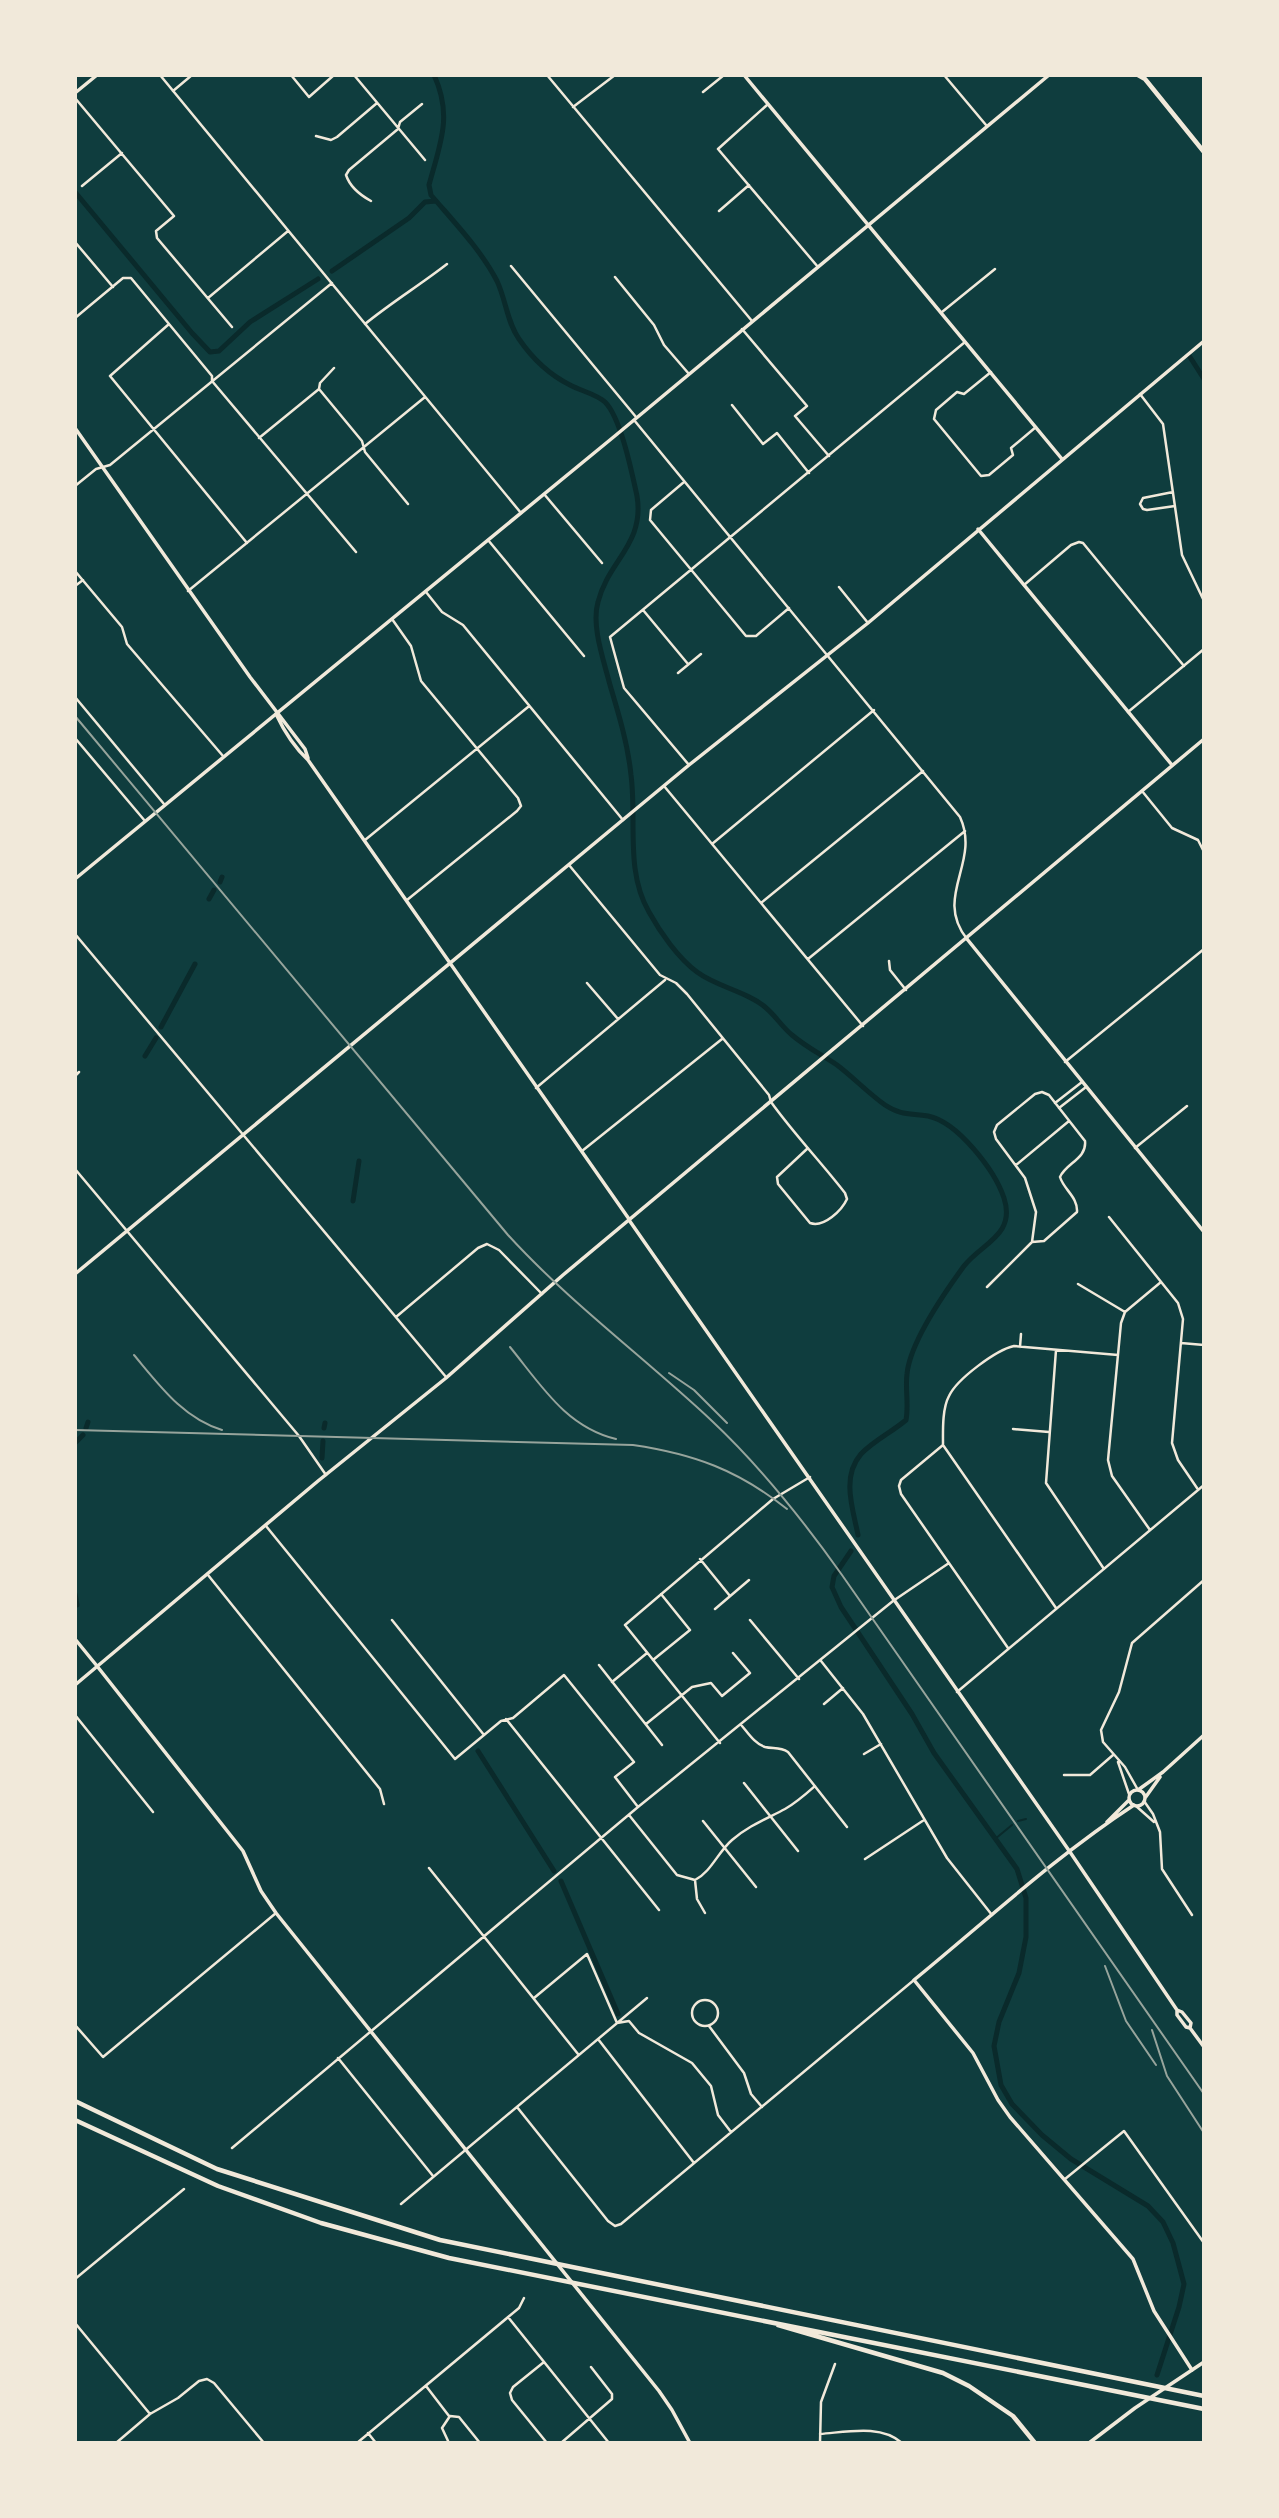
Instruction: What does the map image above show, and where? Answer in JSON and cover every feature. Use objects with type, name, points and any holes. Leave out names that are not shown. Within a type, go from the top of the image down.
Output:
[{"type":"main road","points":[[75,95],[97,75]]},
{"type":"main road","points":[[744,75],[1062,459]]},
{"type":"main road","points":[[75,878],[623,430],[1049,75]]},
{"type":"main road","points":[[1142,76],[1204,152]]},
{"type":"main road","points":[[75,1274],[622,820],[868,622],[1204,341]]},
{"type":"main road","points":[[75,428],[276,714],[283,729],[365,839],[810,1477],[893,1601],[1070,1852],[1177,2010],[1177,2015],[1204,2047]]},
{"type":"main road","points":[[978,529],[1173,766]]},
{"type":"main road","points":[[75,1685],[446,1378],[555,1282],[1204,739]]},
{"type":"main road","points":[[967,939],[1204,1232]]},
{"type":"main road","points":[[75,1639],[243,1851],[261,1891],[275,1913],[672,2410],[688,2441]]},
{"type":"main road","points":[[1106,1824],[1129,1797],[1163,1772],[1204,1735]]},
{"type":"main road","points":[[1163,1772],[1144,1800],[1106,1824],[1070,1852],[914,1980],[974,2053],[998,2100],[1010,2117],[1133,2259],[1154,2311],[1192,2370]]},
{"type":"main road","points":[[1138,1790],[1143,1794],[1144,1800]]},
{"type":"main road","points":[[1129,1797],[1135,1806]]},
{"type":"main road","points":[[75,2101],[217,2169],[440,2240],[1204,2396]]},
{"type":"main road","points":[[75,2120],[218,2186],[321,2223],[449,2258],[751,2316],[1204,2409]]},
{"type":"main road","points":[[751,2316],[943,2373],[969,2386],[1013,2416],[1035,2443]]},
{"type":"main road","points":[[1090,2443],[1135,2408],[1204,2362]]},
{"type":"street","points":[[160,75],[521,513]]},
{"type":"street","points":[[173,91],[192,75]]},
{"type":"street","points":[[291,75],[309,97],[334,75]]},
{"type":"street","points":[[547,75],[752,321]]},
{"type":"street","points":[[573,107],[614,75]]},
{"type":"street","points":[[703,92],[724,75]]},
{"type":"street","points":[[944,75],[986,125]]},
{"type":"street","points":[[357,76],[425,160]]},
{"type":"street","points":[[75,95],[174,216],[155,233],[232,327]]},
{"type":"street","points":[[316,136],[331,140],[337,137],[377,103]]},
{"type":"street","points":[[371,201],[360,195],[346,175],[422,104]]},
{"type":"street","points":[[768,104],[718,149],[818,267]]},
{"type":"street","points":[[82,186],[122,153]]},
{"type":"street","points":[[719,211],[749,185]]},
{"type":"street","points":[[208,298],[289,231]]},
{"type":"street","points":[[75,242],[113,287]]},
{"type":"street","points":[[365,324],[447,264]]},
{"type":"street","points":[[511,266],[729,538],[952,805],[966,831],[967,850],[953,912],[967,939]]},
{"type":"street","points":[[942,312],[995,269]]},
{"type":"street","points":[[75,318],[128,277],[170,323],[212,376],[212,381],[356,552]]},
{"type":"street","points":[[615,277],[654,325],[664,345],[689,374]]},
{"type":"street","points":[[75,486],[96,469],[110,465],[332,283]]},
{"type":"street","points":[[170,323],[110,376],[247,543]]},
{"type":"street","points":[[742,329],[807,406],[795,416],[829,456]]},
{"type":"street","points":[[689,765],[624,688],[610,636],[966,342]]},
{"type":"street","points":[[259,438],[318,389],[334,368]]},
{"type":"street","points":[[991,372],[964,394],[957,393],[936,410],[934,419],[942,429],[981,476],[989,475],[1013,455],[1012,448],[1036,428]]},
{"type":"street","points":[[318,389],[362,441],[365,452],[408,504]]},
{"type":"street","points":[[1140,394],[1164,424],[1182,555],[1204,601]]},
{"type":"street","points":[[188,591],[425,397]]},
{"type":"street","points":[[732,405],[764,444],[777,433],[809,472]]},
{"type":"street","points":[[684,482],[650,510],[649,514],[650,520],[691,570],[746,636],[756,636],[789,608]]},
{"type":"street","points":[[1173,492],[1143,498],[1140,504],[1147,510],[1175,506]]},
{"type":"street","points":[[544,494],[602,564]]},
{"type":"street","points":[[488,540],[584,656]]},
{"type":"street","points":[[1024,585],[1071,545],[1079,542],[1086,546],[1184,666]]},
{"type":"street","points":[[75,571],[122,627],[127,644],[224,756]]},
{"type":"street","points":[[75,586],[83,580]]},
{"type":"street","points":[[839,587],[868,622]]},
{"type":"street","points":[[426,592],[442,612],[463,625],[622,820]]},
{"type":"street","points":[[643,610],[688,664]]},
{"type":"street","points":[[392,619],[411,646],[421,681],[518,798],[521,806],[407,900]]},
{"type":"street","points":[[1128,712],[1204,649]]},
{"type":"street","points":[[678,673],[701,654]]},
{"type":"street","points":[[75,697],[164,804]]},
{"type":"street","points":[[365,839],[529,706]]},
{"type":"street","points":[[712,844],[874,710]]},
{"type":"street","points":[[75,737],[145,821]]},
{"type":"street","points":[[761,903],[923,771]]},
{"type":"street","points":[[664,786],[863,1026]]},
{"type":"street","points":[[1142,791],[1172,828],[1198,840],[1204,852]]},
{"type":"street","points":[[808,959],[966,831]]},
{"type":"street","points":[[569,865],[660,975],[676,983],[687,994],[845,1193],[845,1205],[822,1224],[816,1225],[810,1223],[778,1184],[777,1177],[807,1147]]},
{"type":"street","points":[[75,934],[446,1378]]},
{"type":"street","points":[[1065,1062],[1204,949]]},
{"type":"street","points":[[889,961],[890,970],[906,990]]},
{"type":"street","points":[[536,1087],[666,979]]},
{"type":"street","points":[[587,983],[618,1019]]},
{"type":"street","points":[[582,1151],[723,1038]]},
{"type":"street","points":[[75,1076],[79,1072]]},
{"type":"street","points":[[1055,1103],[1082,1082]]},
{"type":"street","points":[[1059,1108],[1086,1087]]},
{"type":"street","points":[[987,1287],[1032,1242],[1036,1212],[1025,1178],[996,1139],[994,1132],[997,1125],[1035,1094],[1045,1093],[1086,1144],[1083,1154],[1063,1170],[1060,1177],[1077,1204],[1077,1212],[1044,1241],[1032,1242]]},
{"type":"street","points":[[1135,1149],[1187,1107]]},
{"type":"street","points":[[1016,1165],[1069,1121]]},
{"type":"street","points":[[75,1169],[299,1436],[326,1475]]},
{"type":"street","points":[[1109,1217],[1182,1311],[1172,1443],[1178,1460],[1198,1490]]},
{"type":"street","points":[[396,1317],[478,1248],[487,1244],[499,1250],[542,1294]]},
{"type":"street","points":[[1150,1530],[1112,1476],[1108,1460],[1121,1324],[1125,1312],[1161,1282]]},
{"type":"street","points":[[1078,1284],[1125,1312]]},
{"type":"street","points":[[1020,1347],[1021,1334]]},
{"type":"street","points":[[1181,1343],[1204,1345]]},
{"type":"street","points":[[1056,1608],[943,1445],[945,1407],[954,1389],[1004,1348],[1118,1355]]},
{"type":"street","points":[[1056,1350],[1046,1483],[1104,1569]]},
{"type":"street","points":[[1013,1429],[1049,1432]]},
{"type":"street","points":[[943,1445],[901,1480],[901,1494],[1009,1648]]},
{"type":"street","points":[[720,1743],[625,1625],[773,1499],[810,1477]]},
{"type":"street","points":[[957,1692],[1204,1485]]},
{"type":"street","points":[[266,1525],[455,1759],[501,1721],[513,1718],[564,1675],[634,1762],[615,1777],[638,1807]]},
{"type":"street","points":[[700,1559],[730,1596]]},
{"type":"street","points":[[232,2148],[638,1807],[742,1726],[893,1601],[949,1563]]},
{"type":"street","points":[[208,1575],[380,1789],[384,1804]]},
{"type":"street","points":[[715,1609],[749,1580]]},
{"type":"street","points":[[1138,1790],[1125,1767],[1103,1742],[1101,1730],[1119,1692],[1132,1643],[1204,1580]]},
{"type":"street","points":[[653,1660],[690,1630],[661,1594]]},
{"type":"street","points":[[392,1619],[484,1735]]},
{"type":"street","points":[[750,1620],[799,1679]]},
{"type":"street","points":[[612,1682],[647,1653]]},
{"type":"street","points":[[646,1724],[692,1687],[711,1683],[722,1696],[750,1673],[733,1653]]},
{"type":"street","points":[[821,1661],[844,1688],[881,1744],[947,1858],[992,1915]]},
{"type":"street","points":[[599,1665],[662,1745]]},
{"type":"street","points":[[824,1704],[844,1688]]},
{"type":"street","points":[[75,1715],[153,1812]]},
{"type":"street","points":[[506,1719],[659,1910]]},
{"type":"street","points":[[742,1726],[764,1746],[782,1748],[788,1752],[847,1827]]},
{"type":"street","points":[[864,1754],[881,1744]]},
{"type":"street","points":[[1064,1775],[1090,1775],[1115,1757]]},
{"type":"street","points":[[1115,1757],[1129,1797]]},
{"type":"street","points":[[744,1783],[798,1851]]},
{"type":"street","points":[[695,1880],[706,1872],[724,1847],[745,1830],[787,1808],[816,1786]]},
{"type":"street","points":[[1144,1800],[1160,1832],[1162,1869],[1192,1915]]},
{"type":"street","points":[[1135,1806],[1156,1824]]},
{"type":"street","points":[[629,1815],[677,1875],[695,1880]]},
{"type":"street","points":[[865,1859],[924,1820]]},
{"type":"street","points":[[703,1821],[755,1886]]},
{"type":"street","points":[[429,1867],[579,2055]]},
{"type":"street","points":[[695,1880],[697,1899],[705,1913]]},
{"type":"street","points":[[75,2025],[103,2057],[275,1913]]},
{"type":"street","points":[[534,1998],[587,1954],[617,2023]]},
{"type":"street","points":[[517,2107],[608,2221],[615,2226],[621,2224],[914,1980]]},
{"type":"street","points":[[401,2204],[647,1998]]},
{"type":"street","points":[[708,2000],[718,2008],[716,2021],[709,2026],[701,2026],[694,2020],[692,2012],[699,2001],[708,2000]]},
{"type":"street","points":[[617,2023],[629,2021],[639,2033],[692,2063],[711,2086],[718,2115],[731,2132]]},
{"type":"street","points":[[709,2026],[744,2073],[747,2086],[762,2107]]},
{"type":"street","points":[[598,2039],[694,2163]]},
{"type":"street","points":[[338,2058],[433,2176]]},
{"type":"street","points":[[1065,2179],[1124,2131],[1204,2243]]},
{"type":"street","points":[[75,2279],[184,2189]]},
{"type":"street","points":[[357,2443],[508,2318],[519,2308],[524,2298]]},
{"type":"street","points":[[508,2318],[609,2443]]},
{"type":"street","points":[[75,2323],[149,2414]]},
{"type":"street","points":[[544,2362],[513,2387],[510,2393],[512,2400],[547,2443]]},
{"type":"street","points":[[820,2443],[821,2402],[835,2364]]},
{"type":"street","points":[[561,2443],[612,2399],[612,2394],[591,2367]]},
{"type":"street","points":[[116,2443],[149,2414],[178,2399],[199,2381],[207,2379],[214,2383],[264,2443]]},
{"type":"street","points":[[426,2386],[450,2416],[459,2417],[480,2443]]},
{"type":"street","points":[[449,2443],[442,2428],[450,2416]]},
{"type":"street","points":[[820,2434],[878,2431],[892,2434],[902,2443]]},
{"type":"street","points":[[368,2433],[376,2443]]},
{"type":"street","points":[[122,2437],[126,2441]]},
{"type":"street","points":[[681,2443],[688,2441]]},
{"type":"waterway","points":[[434,75],[440,90],[444,117],[429,185],[431,195],[467,236],[491,270],[519,339],[555,376],[605,402],[616,420],[629,460],[637,496],[636,527],[603,588],[596,611],[596,622],[628,752],[633,792],[634,862],[637,880],[649,912],[670,944],[697,972],[769,1010],[792,1035],[837,1065],[891,1109],[940,1120],[963,1137],[993,1175],[1004,1198],[1006,1211],[1001,1230],[964,1266],[921,1333],[907,1374],[906,1420],[866,1449],[855,1463],[851,1473],[850,1493],[858,1535]]},
{"type":"waterway","points":[[75,192],[210,352],[219,351],[250,322],[318,279]]},
{"type":"waterway","points":[[332,271],[409,218],[425,202],[436,201]]},
{"type":"waterway","points":[[1190,357],[1204,379]]},
{"type":"waterway","points":[[220,882],[222,877]]},
{"type":"waterway","points":[[209,899],[214,890]]},
{"type":"waterway","points":[[161,1027],[195,964]]},
{"type":"waterway","points":[[145,1056],[156,1038]]},
{"type":"waterway","points":[[353,1201],[359,1161]]},
{"type":"waterway","points":[[86,1428],[88,1422]]},
{"type":"waterway","points":[[324,1428],[325,1423]]},
{"type":"waterway","points":[[75,1443],[83,1435]]},
{"type":"waterway","points":[[322,1458],[323,1441]]},
{"type":"waterway","points":[[851,1551],[834,1576],[832,1587],[841,1607],[912,1714],[934,1753],[1017,1869],[1026,1898],[1026,1937],[1019,1973],[999,2022],[994,2046],[1001,2085],[1012,2104],[1042,2135],[1071,2159],[1148,2206],[1163,2222],[1173,2243],[1184,2284],[1157,2375]]},
{"type":"waterway","points":[[75,1594],[77,1605]]},
{"type":"waterway","points":[[478,1751],[554,1871]]},
{"type":"waterway","points":[[1018,1821],[1026,1819]]},
{"type":"waterway","points":[[995,1839],[1012,1825]]},
{"type":"waterway","points":[[561,1881],[618,2014]]},
{"type":"railway","points":[[75,716],[508,1235],[582,1307],[712,1421],[781,1495],[842,1575],[1204,2094]]},
{"type":"railway","points":[[510,1347],[544,1390],[569,1415],[598,1433],[616,1439]]},
{"type":"railway","points":[[134,1355],[173,1400],[195,1418],[222,1430]]},
{"type":"railway","points":[[669,1373],[694,1390],[727,1423]]},
{"type":"railway","points":[[75,1430],[633,1445],[676,1453],[714,1466],[751,1484],[787,1509]]},
{"type":"railway","points":[[1105,1966],[1126,2021],[1156,2065]]},
{"type":"railway","points":[[1152,2030],[1167,2076],[1204,2133]]}]
